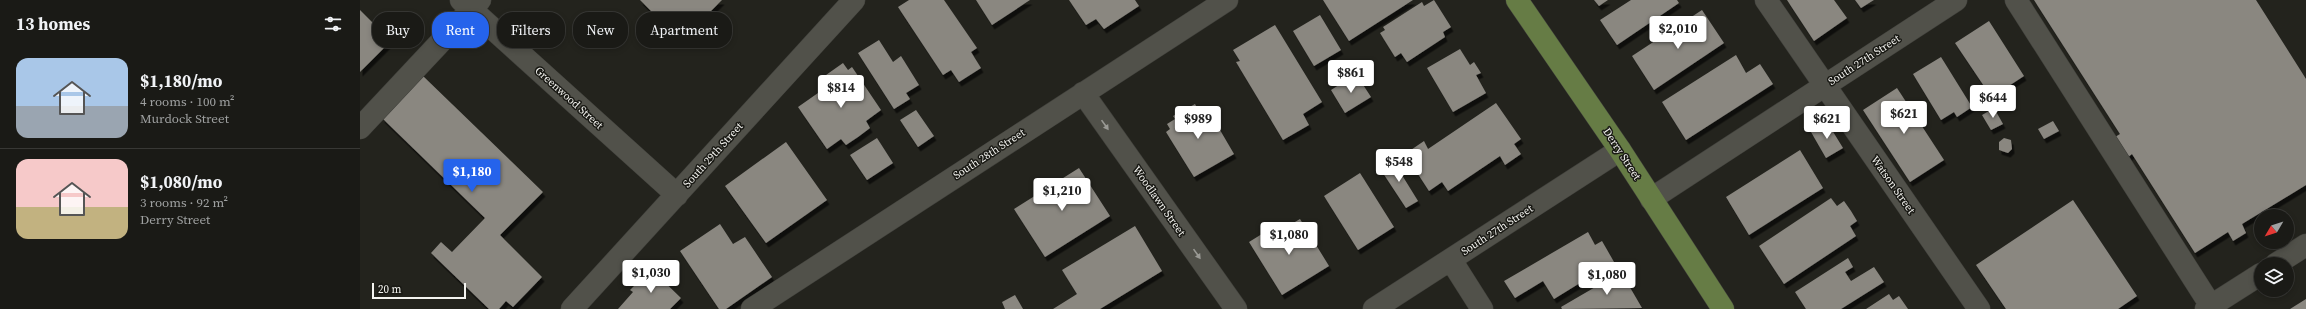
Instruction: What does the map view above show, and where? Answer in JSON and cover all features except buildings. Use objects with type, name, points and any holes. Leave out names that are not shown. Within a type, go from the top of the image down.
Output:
[{"type":"main road","name":"Derry Street","points":[[1517,0],[1620,150],[1723,309]]},
{"type":"street","name":"South 29th Street","points":[[572,309],[854,0]]},
{"type":"street","name":"South 28th Street","points":[[752,309],[1227,0]]},
{"type":"street","name":"Watson Street","points":[[1766,0],[1824,87],[1980,309]]},
{"type":"street","name":"South 27th Street","points":[[1651,199],[1956,0]]},
{"type":"street","points":[[2016,0],[2208,308],[2254,278]]},
{"type":"street","name":"Greenwood Street","points":[[470,3],[677,195]]},
{"type":"street","points":[[360,128],[470,3]]},
{"type":"street","name":"Woodlawn Street","points":[[1083,93],[1236,309]]},
{"type":"street","name":"South 27th Street","points":[[1374,309],[1620,150]]},
{"type":"street","points":[[2287,257],[2306,245]]},
{"type":"street","points":[[1451,260],[1482,309]]}]
